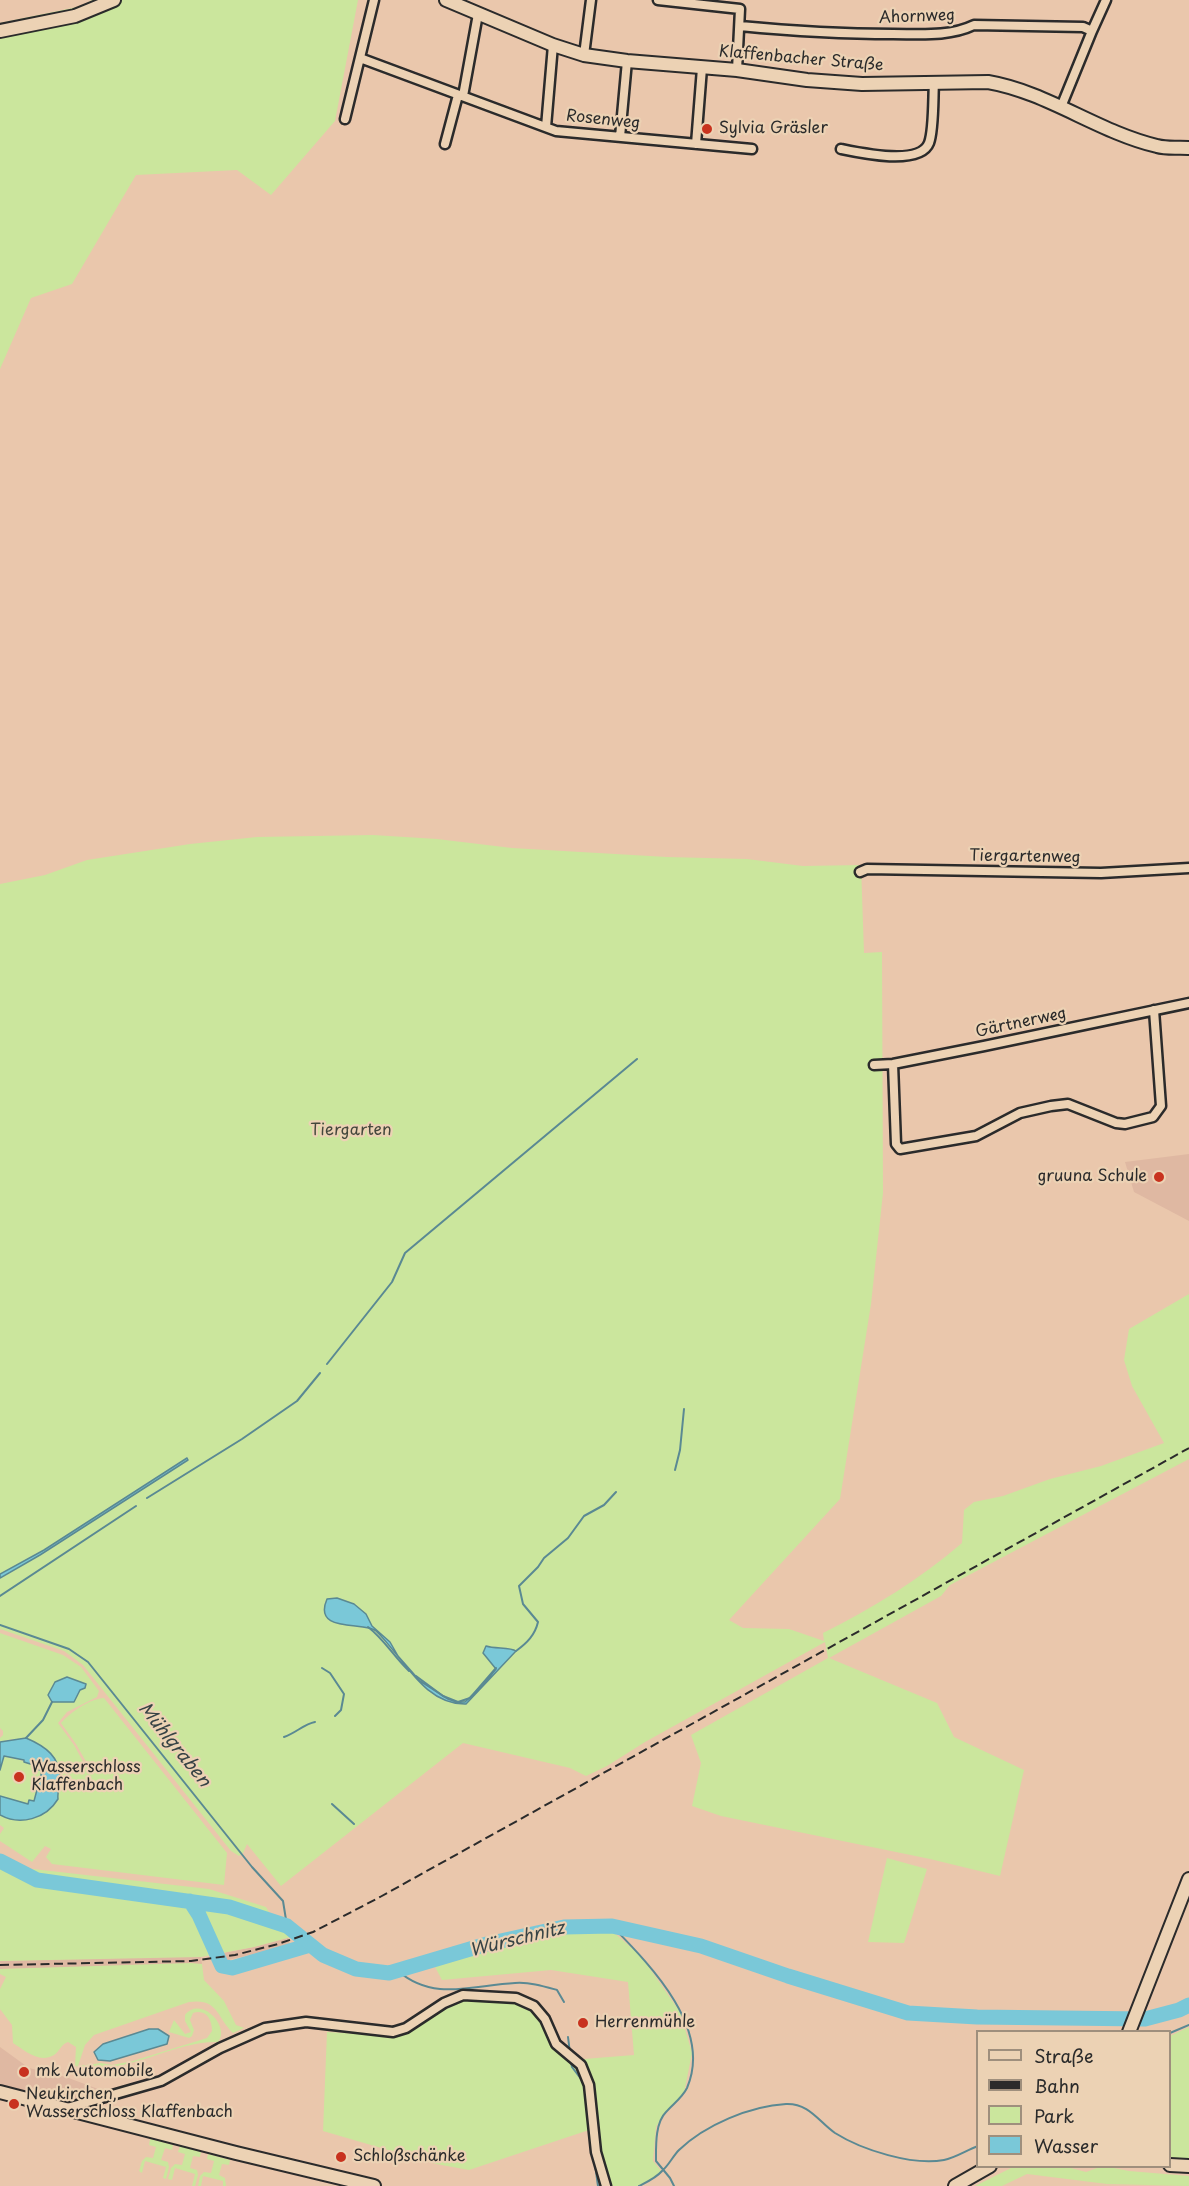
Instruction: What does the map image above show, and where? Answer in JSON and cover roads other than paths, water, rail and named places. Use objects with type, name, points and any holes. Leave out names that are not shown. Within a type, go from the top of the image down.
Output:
[{"type":"street","points":[[0,31],[75,16],[114,0]]},
{"type":"street","points":[[345,119],[374,0]]},
{"type":"street","name":"Klaffenbacher Straße","points":[[446,0],[553,45],[584,55],[862,84],[995,83],[1158,147],[1189,148]]},
{"type":"street","points":[[584,55],[591,0]]},
{"type":"street","points":[[658,0],[737,7],[741,12],[737,70]]},
{"type":"street","points":[[1061,107],[1106,0]]},
{"type":"street","points":[[445,144],[460,95],[478,14]]},
{"type":"street","name":"Ahornweg","points":[[740,26],[819,33],[960,33],[974,25],[1083,27],[1092,31]]},
{"type":"street","points":[[546,127],[553,45]]},
{"type":"street","name":"Rosenweg","points":[[360,58],[556,130],[752,149]]},
{"type":"street","points":[[620,137],[627,61]]},
{"type":"street","points":[[696,144],[702,68]]},
{"type":"street","points":[[841,148],[859,153],[913,156],[925,151],[929,142],[934,82]]},
{"type":"street","name":"Tiergartenweg","points":[[860,873],[867,869],[1101,873],[1189,868]]},
{"type":"street","name":"Gärtnerweg","points":[[874,1065],[893,1064],[1189,1003]]},
{"type":"street","points":[[893,1064],[896,1144],[900,1149],[976,1136],[1020,1113],[1051,1106],[1068,1104],[1116,1123],[1142,1120],[1153,1117],[1161,1106],[1154,1010]]},
{"type":"street","points":[[1130,2029],[1189,1880]]},
{"type":"street","points":[[66,2108],[160,2081],[220,2048],[265,2028],[306,2022],[393,2032],[406,2028],[444,2003],[463,1995],[516,1998],[540,2012],[556,2044],[581,2065],[589,2085],[596,2151],[606,2186]]},
{"type":"street","points":[[0,2092],[374,2186]]},
{"type":"street","points":[[1171,2165],[1189,2166]]},
{"type":"street","points":[[955,2186],[986,2168]]},
{"type":"water","points":[[187,1458],[188,1460],[40,1555],[0,1578],[0,1574],[44,1550]]},
{"type":"water","points":[[337,1598],[354,1604],[366,1614],[372,1626],[390,1642],[398,1656],[376,1631],[333,1622],[324,1610],[327,1599]]},
{"type":"water","points":[[486,1646],[516,1651],[466,1704],[451,1702],[438,1697],[415,1677],[399,1657],[420,1681],[448,1699],[465,1702],[496,1669],[483,1653]]},
{"type":"water","points":[[67,1677],[86,1684],[85,1688],[80,1690],[74,1702],[52,1702],[48,1695],[55,1682]]},
{"type":"water","points":[[26,1738],[45,1749],[55,1759],[60,1772],[58,1799],[40,1816],[16,1820],[0,1815],[0,1796],[28,1804],[29,1800],[34,1801],[42,1771],[39,1770],[40,1767],[24,1762],[24,1760],[4,1756],[0,1770],[0,1742]]},
{"type":"water","points":[[149,2029],[158,2029],[169,2036],[167,2044],[110,2061],[98,2060],[94,2052],[103,2044]]},
{"type":"waterway","points":[[327,1364],[392,1282],[405,1253],[637,1059]]},
{"type":"waterway","points":[[147,1498],[242,1439],[297,1401],[320,1373]]},
{"type":"waterway","points":[[675,1470],[680,1450],[684,1409]]},
{"type":"waterway","points":[[516,1651],[530,1638],[538,1622],[523,1604],[519,1586],[544,1558],[568,1538],[584,1516],[604,1505],[616,1492]]},
{"type":"waterway","points":[[0,1596],[136,1506]]},
{"type":"waterway","name":"Mühlgraben","points":[[0,1625],[69,1649],[88,1662],[252,1867],[283,1901],[287,1926]]},
{"type":"waterway","points":[[368,1627],[409,1671]]},
{"type":"waterway","points":[[322,1668],[330,1673],[344,1694],[341,1710],[335,1716]]},
{"type":"waterway","points":[[416,1676],[443,1696],[458,1702],[470,1698],[496,1668]]},
{"type":"waterway","points":[[26,1738],[43,1720],[52,1702]]},
{"type":"waterway","points":[[284,1737],[315,1722]]},
{"type":"waterway","points":[[332,1804],[354,1824]]},
{"type":"waterway","name":"Würschnitz","points":[[0,1861],[37,1880],[229,1907],[287,1926],[323,1955],[356,1969],[389,1973],[487,1944],[564,1927],[612,1926],[701,1946],[908,2013],[977,2017],[1145,2019],[1189,2005]]},
{"type":"waterway","points":[[190,1901],[199,1915],[222,1966],[232,1968],[310,1945]]},
{"type":"waterway","points":[[612,1926],[643,1959],[674,1999],[685,2021],[692,2043],[693,2065],[687,2088],[662,2117],[657,2135],[656,2161],[674,2186]]},
{"type":"waterway","name":"Mühlgraben","points":[[398,1971],[412,1980],[440,1989],[526,1983],[557,1990],[564,2002]]},
{"type":"waterway","name":"Mühlgraben","points":[[1171,2033],[1189,2025]]},
{"type":"waterway","name":"Mühlgraben","points":[[568,2037],[570,2053]]},
{"type":"waterway","name":"Mühlgraben","points":[[571,2062],[584,2083],[586,2097]]},
{"type":"waterway","name":"Mühlgraben","points":[[639,2186],[657,2176],[679,2150],[715,2125],[743,2113],[786,2104],[807,2110],[846,2139],[873,2151],[903,2159],[944,2160],[976,2147]]},
{"type":"waterway","name":"Mühlgraben","points":[[589,2121],[598,2186]]},
{"type":"railway","points":[[0,1965],[191,1961],[235,1955],[313,1932],[1189,1448]]},
{"type":"place","name":"Sylvia Gräsler","points":[[707,129]]},
{"type":"place","name":"gruuna Schule","points":[[1159,1177]]},
{"type":"place","name":"Wasserschloss Klaffenbach","points":[[19,1777]]},
{"type":"place","name":"Herrenmühle","points":[[583,2023]]},
{"type":"place","name":"mk Automobile","points":[[24,2072]]},
{"type":"place","name":"Neukirchen, Wasserschloss Klaffenbach","points":[[14,2104]]},
{"type":"place","name":"Schloßschänke","points":[[341,2157]]},
{"type":"park label","name":"Tiergarten","points":[[351,1131]]}]
